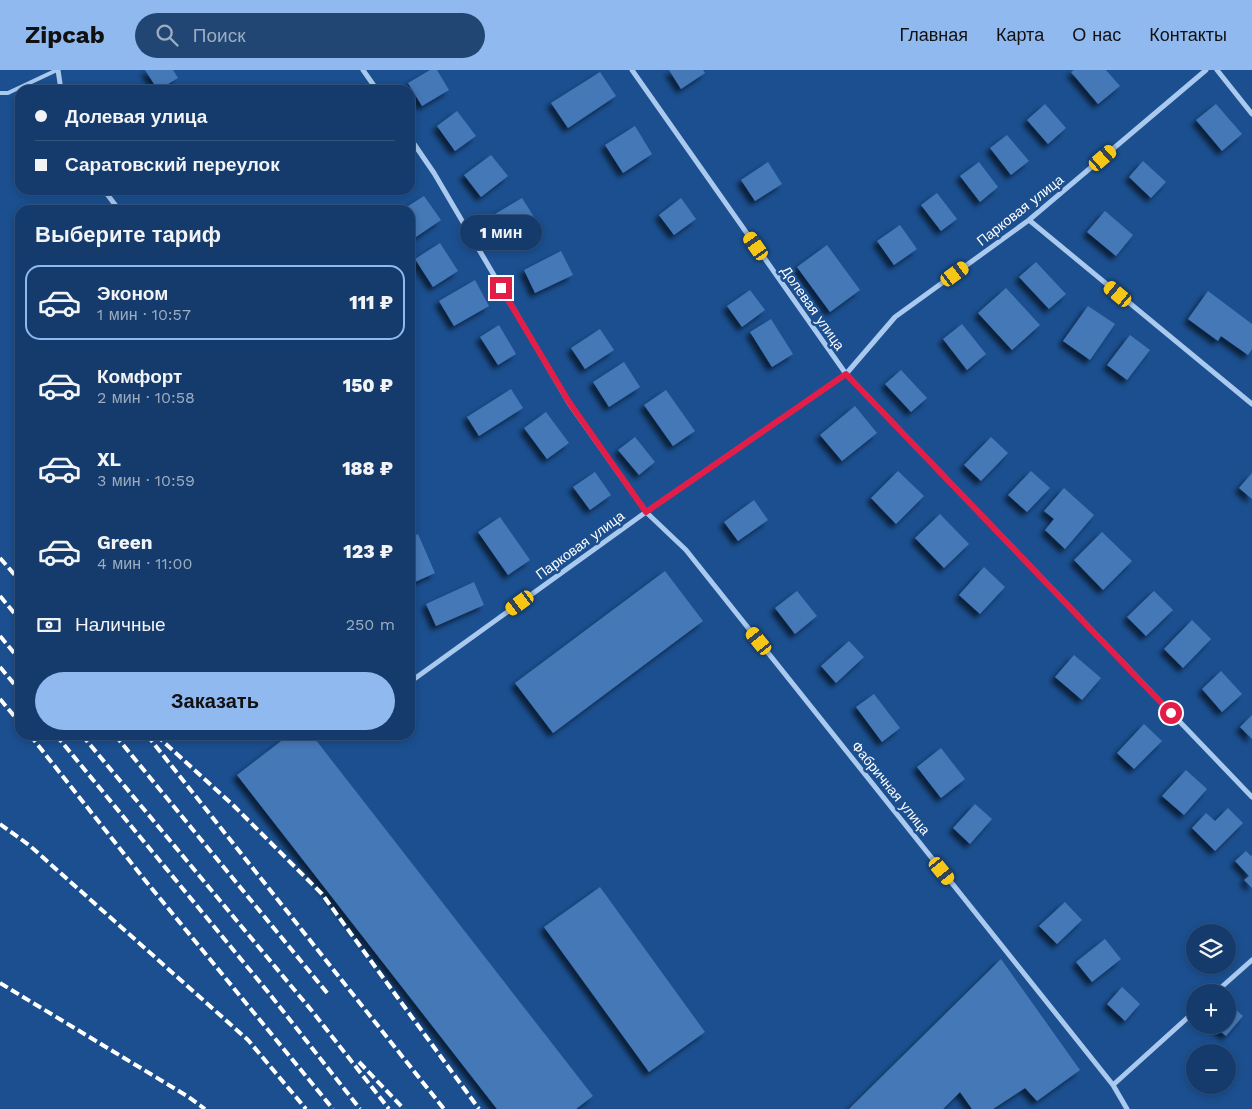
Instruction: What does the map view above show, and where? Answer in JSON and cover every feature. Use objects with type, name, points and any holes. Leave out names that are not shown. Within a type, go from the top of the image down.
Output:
[{"type":"street","points":[[58,70],[60,85]]},
{"type":"street","points":[[363,70],[374,85]]},
{"type":"street","name":"Долевая улица","points":[[632,70],[846,374],[1252,797]]},
{"type":"street","name":"Парковая улица","points":[[415,678],[646,512],[846,374],[895,317],[1029,220],[1206,70]]},
{"type":"street","points":[[1217,70],[1252,114]]},
{"type":"street","name":"Фабричная улица","points":[[415,145],[434,173],[569,402],[646,512],[686,550],[1113,1085],[1127,1109]]},
{"type":"street","points":[[1029,220],[1252,404]]},
{"type":"street","points":[[1225,984],[1252,960]]},
{"type":"street","points":[[1113,1085],[1186,1019]]},
{"type":"lane","points":[[25,85],[58,70]]},
{"type":"lane","points":[[0,93],[8,93],[15,90]]},
{"type":"building","points":[[145,70],[173,70],[178,78],[166,85],[155,85]]},
{"type":"building","points":[[430,70],[437,70],[449,90],[422,106],[415,94],[415,85],[409,85],[408,83]]},
{"type":"building","points":[[669,70],[703,70],[705,73],[681,89]]},
{"type":"building","points":[[1074,70],[1106,70],[1120,86],[1098,104],[1071,72]]},
{"type":"building","points":[[600,72],[616,96],[568,128],[551,103]]},
{"type":"building","points":[[1045,104],[1066,128],[1048,144],[1027,120]]},
{"type":"building","points":[[1216,104],[1242,134],[1222,151],[1196,120]]},
{"type":"building","points":[[457,111],[476,136],[455,151],[437,126]]},
{"type":"building","points":[[635,126],[652,154],[623,173],[605,145]]},
{"type":"building","points":[[1007,135],[1029,161],[1011,175],[990,148]]},
{"type":"building","points":[[491,155],[508,176],[481,197],[464,175]]},
{"type":"building","points":[[1143,161],[1166,182],[1151,198],[1129,177]]},
{"type":"building","points":[[768,162],[782,184],[755,201],[741,180]]},
{"type":"building","points":[[979,162],[998,187],[980,202],[960,176]]},
{"type":"building","points":[[937,193],[957,219],[941,231],[921,205]]},
{"type":"building","points":[[424,196],[441,220],[415,238],[415,205],[410,205]]},
{"type":"building","points":[[522,198],[534,217],[506,234],[495,214]]},
{"type":"building","points":[[681,198],[696,219],[674,235],[659,215]]},
{"type":"building","points":[[1105,211],[1133,235],[1116,256],[1087,232]]},
{"type":"building","points":[[900,225],[917,249],[894,265],[877,241]]},
{"type":"building","points":[[440,243],[458,271],[433,287],[415,259]]},
{"type":"building","points":[[827,245],[860,290],[830,312],[797,267]]},
{"type":"building","points":[[561,251],[573,275],[535,293],[524,270]]},
{"type":"building","points":[[1036,262],[1066,294],[1049,309],[1019,277]]},
{"type":"building","points":[[475,280],[489,306],[454,326],[439,301]]},
{"type":"building","points":[[1006,288],[1040,325],[1012,350],[978,313]]},
{"type":"building","points":[[750,290],[765,310],[742,327],[727,306]]},
{"type":"building","points":[[1208,291],[1252,324],[1252,349],[1248,355],[1221,336],[1218,341],[1188,319]]},
{"type":"building","points":[[1088,306],[1115,324],[1090,360],[1063,341]]},
{"type":"building","points":[[771,319],[793,354],[772,367],[750,332]]},
{"type":"building","points":[[962,324],[986,354],[967,370],[943,339]]},
{"type":"building","points":[[499,325],[516,354],[498,365],[480,337]]},
{"type":"building","points":[[600,329],[614,350],[585,369],[571,348]]},
{"type":"building","points":[[1130,335],[1150,350],[1127,380],[1107,365]]},
{"type":"building","points":[[624,362],[640,387],[609,407],[593,382]]},
{"type":"building","points":[[901,370],[927,398],[911,412],[885,384]]},
{"type":"building","points":[[511,389],[523,408],[479,436],[467,417]]},
{"type":"building","points":[[666,390],[695,431],[673,446],[644,405]]},
{"type":"building","points":[[855,406],[877,433],[842,461],[820,435]]},
{"type":"building","points":[[546,412],[569,443],[547,459],[524,428]]},
{"type":"building","points":[[635,437],[655,462],[639,475],[618,450]]},
{"type":"building","points":[[991,437],[1008,453],[981,481],[964,465]]},
{"type":"building","points":[[898,471],[924,496],[896,524],[871,498]]},
{"type":"building","points":[[1031,471],[1050,488],[1027,512],[1008,495]]},
{"type":"building","points":[[595,472],[611,495],[590,510],[573,487]]},
{"type":"building","points":[[1252,473],[1252,499],[1239,488]]},
{"type":"building","points":[[1064,488],[1094,515],[1065,549],[1045,530],[1054,519],[1044,511]]},
{"type":"building","points":[[754,500],[768,520],[738,541],[724,522]]},
{"type":"building","points":[[940,514],[969,544],[944,568],[915,538]]},
{"type":"building","points":[[500,517],[530,560],[508,575],[478,532]]},
{"type":"building","points":[[1102,532],[1132,561],[1103,590],[1074,560]]},
{"type":"building","points":[[418,534],[435,573],[415,582],[415,536]]},
{"type":"building","points":[[984,567],[1005,587],[980,614],[959,595]]},
{"type":"building","points":[[665,571],[703,621],[553,733],[515,683]]},
{"type":"building","points":[[474,582],[484,605],[436,626],[426,604]]},
{"type":"building","points":[[797,591],[817,616],[795,634],[775,608]]},
{"type":"building","points":[[1154,591],[1173,610],[1146,636],[1127,617]]},
{"type":"building","points":[[1192,620],[1211,639],[1183,668],[1164,649]]},
{"type":"building","points":[[849,641],[864,657],[836,683],[821,666]]},
{"type":"building","points":[[1074,655],[1101,678],[1082,700],[1055,677]]},
{"type":"building","points":[[1221,671],[1242,694],[1222,712],[1202,689]]},
{"type":"building","points":[[874,694],[900,728],[882,742],[856,707]]},
{"type":"building","points":[[1252,715],[1252,739],[1240,727]]},
{"type":"building","points":[[1144,724],[1162,741],[1134,769],[1117,753]]},
{"type":"building","points":[[282,740],[316,740],[593,1096],[576,1109],[497,1109],[237,775]]},
{"type":"building","points":[[941,748],[965,779],[941,798],[917,767]]},
{"type":"building","points":[[1186,770],[1207,789],[1184,815],[1162,796]]},
{"type":"building","points":[[975,804],[992,819],[970,844],[953,828]]},
{"type":"building","points":[[1228,808],[1243,823],[1215,851],[1192,828],[1206,813],[1215,821]]},
{"type":"building","points":[[1246,851],[1252,855],[1252,888],[1244,880],[1249,876],[1235,861]]},
{"type":"building","points":[[600,887],[705,1032],[649,1072],[544,927]]},
{"type":"building","points":[[1065,902],[1082,920],[1057,944],[1039,926]]},
{"type":"building","points":[[1105,939],[1121,959],[1092,982],[1076,962]]},
{"type":"building","points":[[1001,959],[1080,1070],[1037,1101],[1025,1088],[993,1109],[972,1109],[960,1092],[943,1109],[849,1109]]},
{"type":"building","points":[[1122,987],[1140,1004],[1125,1021],[1107,1004]]},
{"type":"building","points":[[1236,1010],[1243,1016],[1236,1024]]},
{"type":"railway","points":[[0,558],[15,575]]},
{"type":"railway","points":[[0,596],[15,614]]},
{"type":"railway","points":[[0,636],[15,654]]},
{"type":"railway","points":[[0,667],[15,685]]},
{"type":"railway","points":[[0,699],[15,717]]},
{"type":"railway","points":[[34,740],[144,879],[333,1109]]},
{"type":"railway","points":[[60,740],[268,992],[360,1109]]},
{"type":"railway","points":[[86,740],[312,1011],[389,1109]]},
{"type":"railway","points":[[119,740],[328,994]]},
{"type":"railway","points":[[151,740],[444,1109]]},
{"type":"railway","points":[[161,740],[234,806],[322,894],[479,1109]]},
{"type":"railway","points":[[0,824],[29,845],[248,1040],[306,1109]]},
{"type":"railway","points":[[0,983],[187,1096],[205,1109]]},
{"type":"railway","points":[[359,1062],[404,1109]]},
{"type":"route","points":[[501,288],[569,402],[646,512],[846,374],[1171,713]]}]
